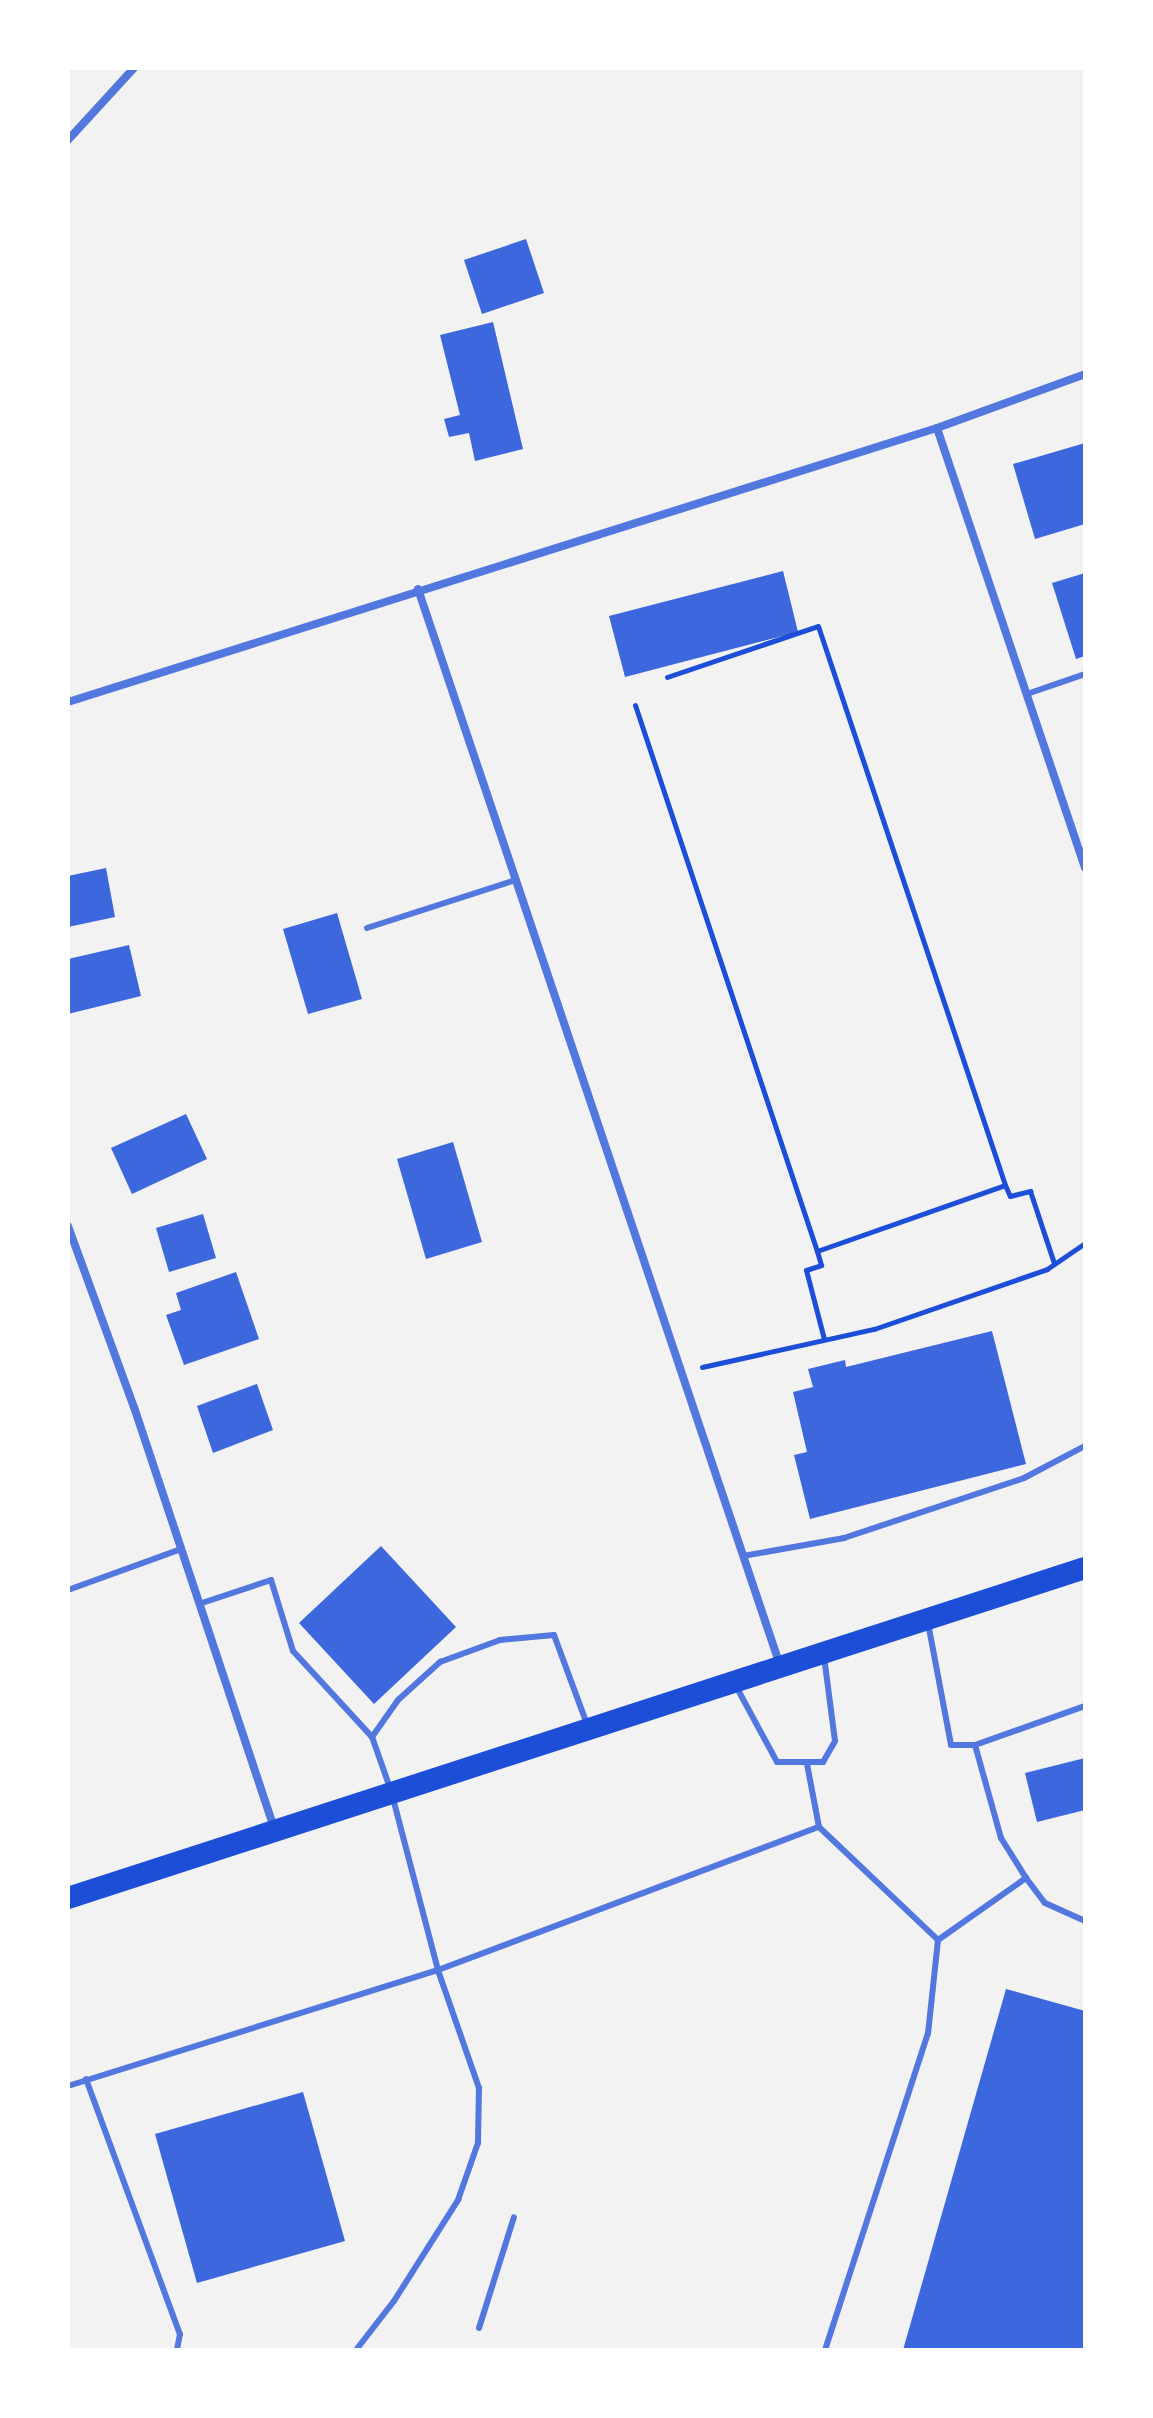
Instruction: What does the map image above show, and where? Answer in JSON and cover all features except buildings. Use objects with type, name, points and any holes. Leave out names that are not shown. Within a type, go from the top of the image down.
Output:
[{"type":"highway","points":[[68,1898],[1085,1568]]},
{"type":"street","points":[[68,140],[134,68]]},
{"type":"street","points":[[68,702],[418,589],[937,428],[1085,374]]},
{"type":"street","points":[[937,428],[1085,868]]},
{"type":"street","points":[[418,589],[781,1666]]},
{"type":"street","points":[[68,1226],[181,1549],[274,1829]]},
{"type":"lane","points":[[1027,694],[1085,674]]},
{"type":"lane","points":[[367,928],[516,880]]},
{"type":"lane","points":[[743,1556],[844,1538],[1024,1478],[1066,1453],[1085,1446]]},
{"type":"lane","points":[[68,1590],[181,1549]]},
{"type":"lane","points":[[199,1604],[271,1580],[293,1651],[372,1737],[391,1791],[438,1970],[479,2088],[478,2143],[458,2200],[394,2301],[356,2350]]},
{"type":"lane","points":[[927,1618],[951,1745],[975,1745],[1085,1706]]},
{"type":"lane","points":[[372,1737],[398,1700],[440,1662],[500,1640],[554,1635],[589,1727]]},
{"type":"lane","points":[[734,1681],[777,1762],[823,1762],[835,1741],[823,1652]]},
{"type":"lane","points":[[975,1745],[1001,1838],[1045,1903],[1085,1921]]},
{"type":"lane","points":[[807,1764],[819,1827],[938,1940]]},
{"type":"lane","points":[[68,2086],[438,1970],[819,1827]]},
{"type":"lane","points":[[825,2350],[928,2033],[938,1940],[1026,1878]]},
{"type":"lane","points":[[86,2079],[180,2334],[177,2350]]},
{"type":"lane","points":[[479,2328],[514,2217]]},
{"type":"path","points":[[667,677],[818,626],[1005,1185],[1010,1196],[1030,1191],[1054,1263]]},
{"type":"path","points":[[635,705],[817,1251],[821,1265],[806,1270],[824,1339]]},
{"type":"path","points":[[817,1251],[1005,1185]]},
{"type":"path","points":[[682,1371],[824,1339],[977,1295],[1054,1263],[1085,1243]]}]
